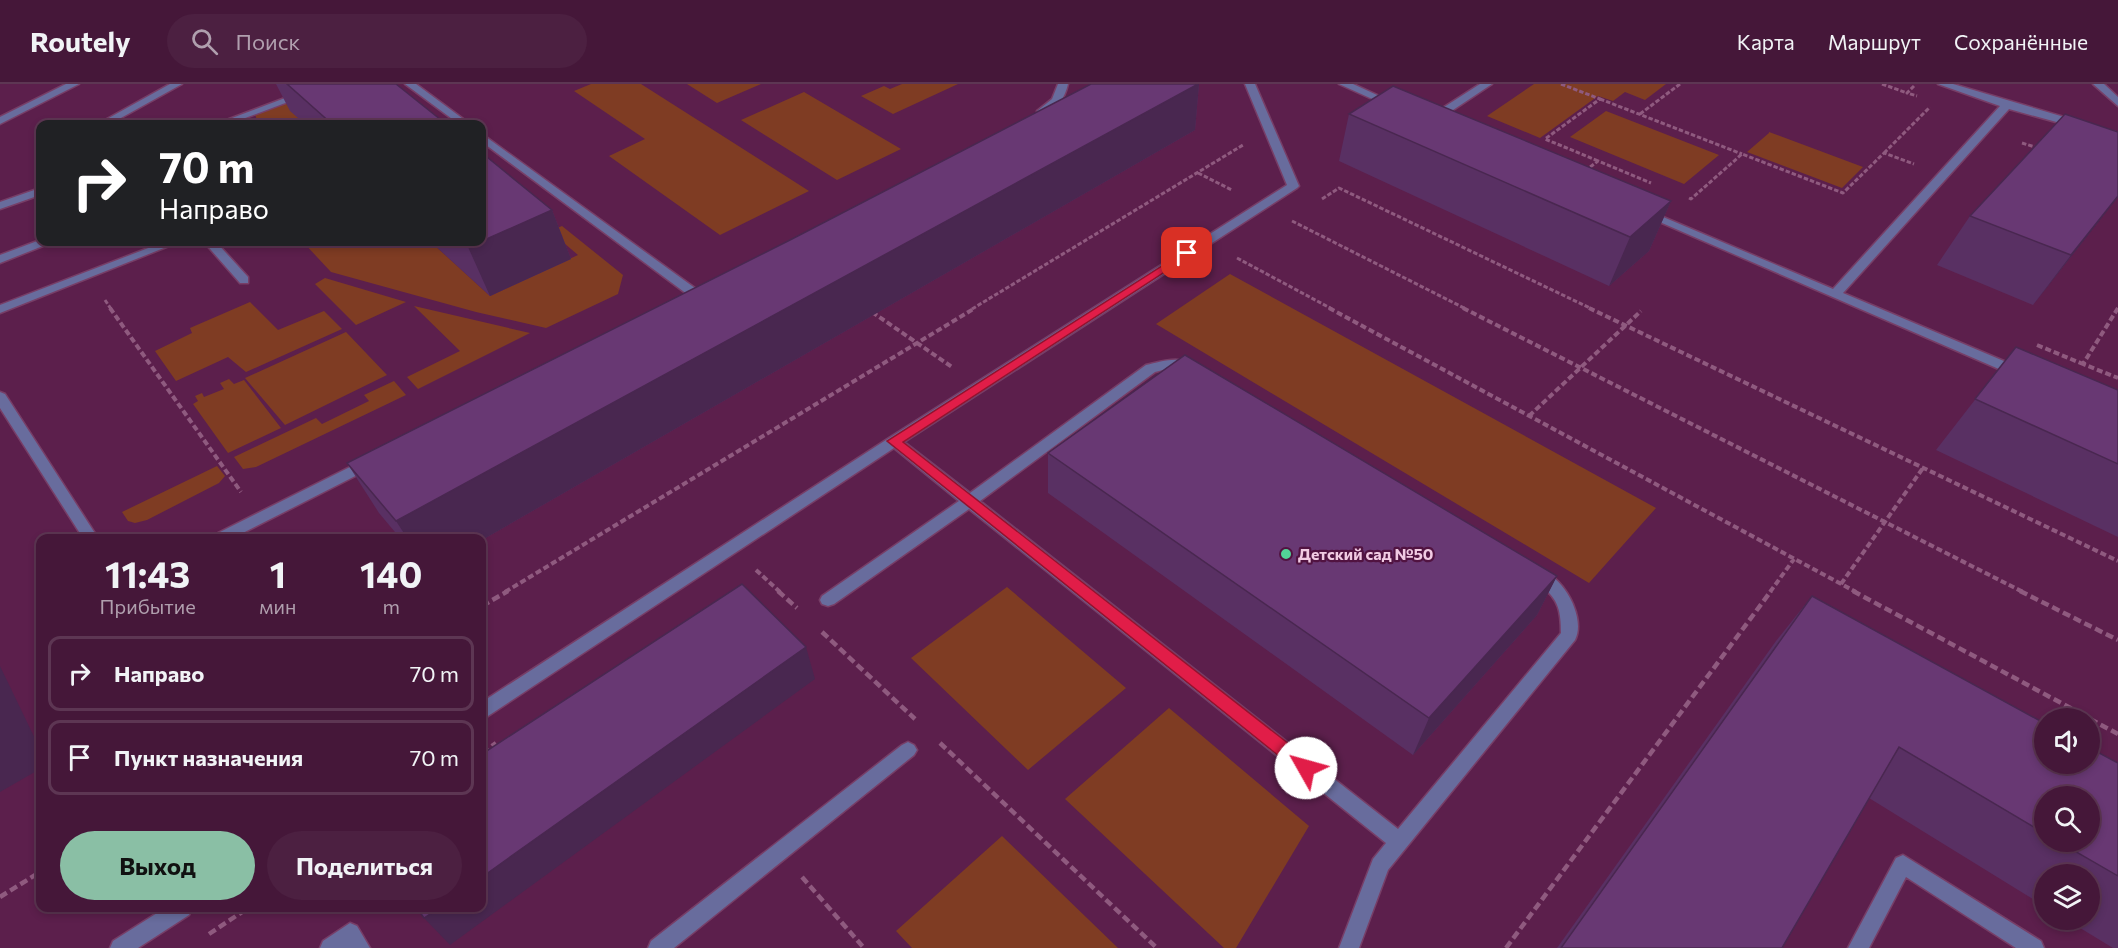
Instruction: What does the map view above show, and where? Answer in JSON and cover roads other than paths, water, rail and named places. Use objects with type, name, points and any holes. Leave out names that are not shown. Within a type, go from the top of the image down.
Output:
[{"type":"street","points":[[0,121],[74,84]]},
{"type":"street","points":[[110,120],[177,84]]},
{"type":"street","points":[[232,120],[331,84]]},
{"type":"street","points":[[410,84],[460,120]]},
{"type":"street","points":[[1031,118],[1052,107],[1060,96],[1063,84]]},
{"type":"street","points":[[486,708],[894,441],[1293,186],[1250,84]]},
{"type":"street","points":[[1344,84],[1409,112]]},
{"type":"street","points":[[1430,121],[1487,84]]},
{"type":"street","points":[[1943,84],[2007,105],[2118,136]]},
{"type":"street","points":[[2098,84],[2118,103]]},
{"type":"street","points":[[1835,294],[2007,105]]},
{"type":"street","points":[[486,140],[695,295]]},
{"type":"street","points":[[0,206],[36,192]]},
{"type":"street","points":[[1635,208],[2034,379]]},
{"type":"street","points":[[0,259],[36,246]]},
{"type":"street","points":[[0,309],[163,246]]},
{"type":"street","points":[[214,246],[244,280]]},
{"type":"street","points":[[828,600],[969,501],[1151,368],[1176,363],[1202,371]]},
{"type":"street","points":[[0,397],[88,534]]},
{"type":"street","points":[[894,441],[1399,842]]},
{"type":"street","points":[[229,534],[379,457]]},
{"type":"street","points":[[1349,948],[1380,865],[1569,635],[1569,608],[1558,589],[1517,564]]},
{"type":"street","points":[[658,948],[908,750]]},
{"type":"street","points":[[1858,948],[1902,864],[2034,948]]},
{"type":"street","points":[[120,948],[176,912]]},
{"type":"street","points":[[330,948],[350,933],[360,948]]},
{"type":"place","name":"Детский сад №50","points":[[1286,554]]}]
